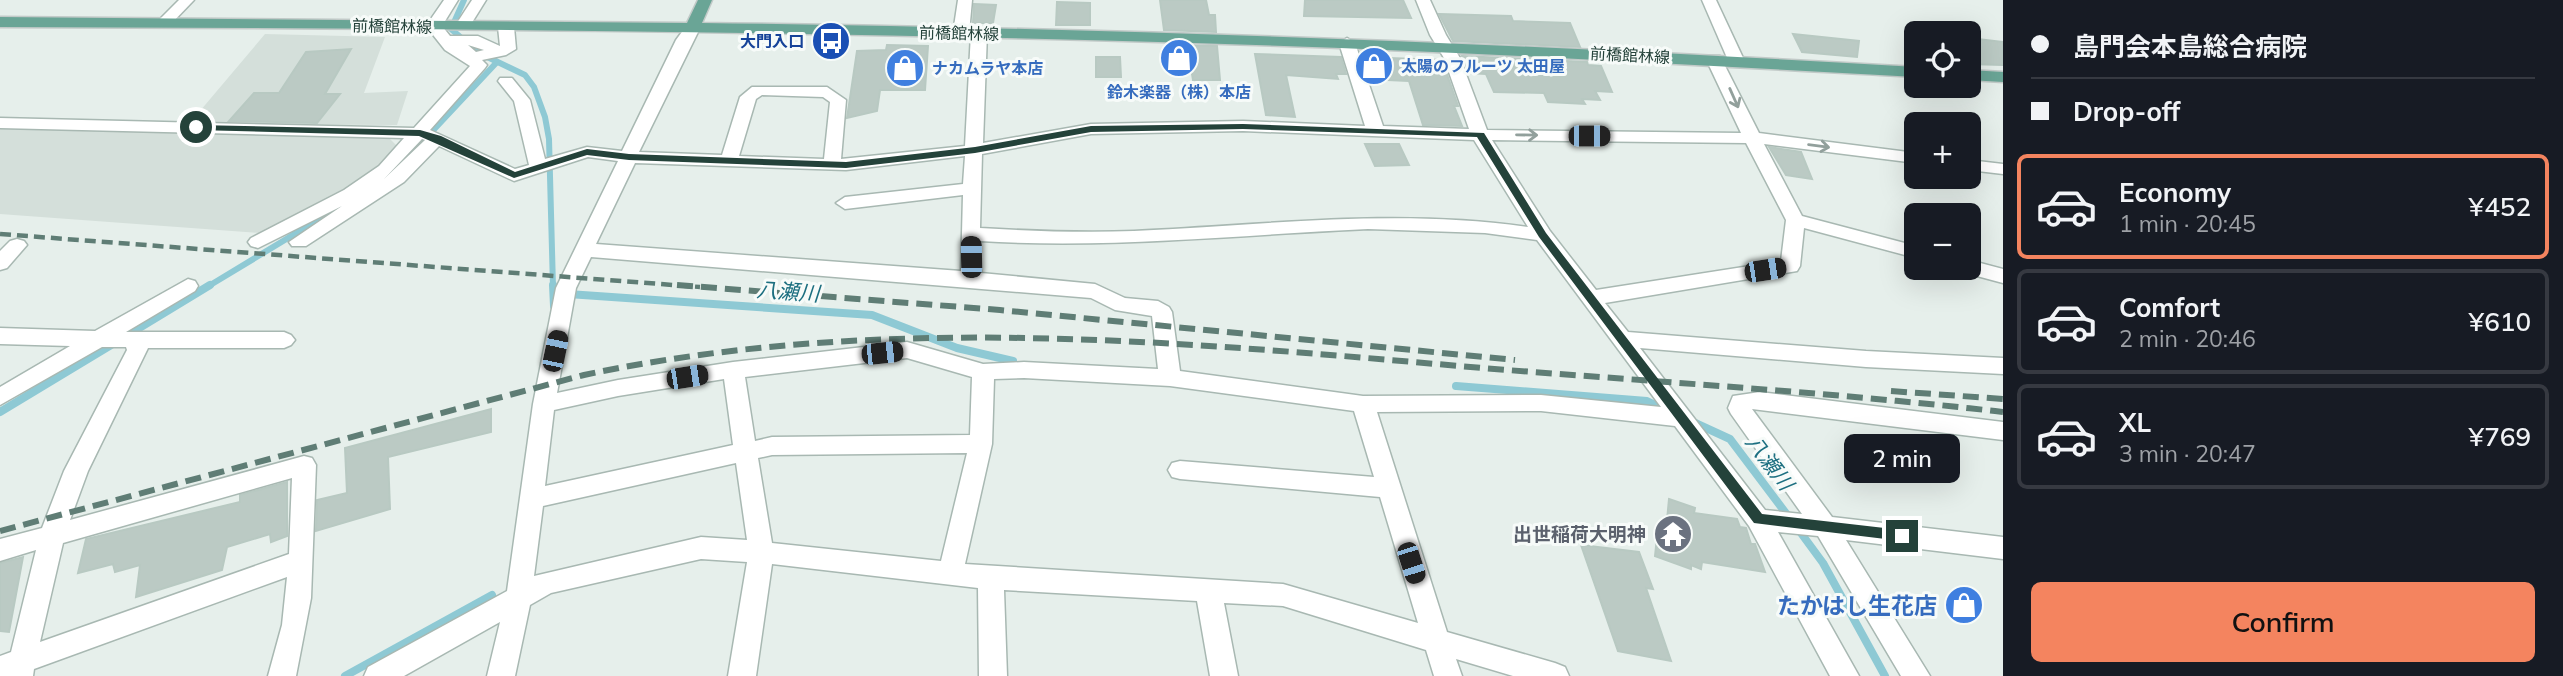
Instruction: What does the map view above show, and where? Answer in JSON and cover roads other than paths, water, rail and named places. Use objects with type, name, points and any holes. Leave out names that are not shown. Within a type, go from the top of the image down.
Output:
[{"type":"main road","points":[[692,29],[705,0]]},
{"type":"main road","name":"前橋館林線","points":[[0,22],[979,33],[1444,46],[1904,71]]},
{"type":"main road","points":[[1981,76],[2003,77]]},
{"type":"street","points":[[164,23],[187,0]]},
{"type":"street","points":[[299,242],[398,178],[427,135],[439,108],[479,65],[451,47],[451,0]]},
{"type":"street","points":[[451,29],[480,0]]},
{"type":"street","points":[[961,33],[965,0]]},
{"type":"street","points":[[1423,0],[1452,58],[1480,135],[1543,235],[1681,418],[1766,519],[1846,676]]},
{"type":"street","points":[[1709,0],[1735,60]]},
{"type":"street","points":[[506,27],[508,49]]},
{"type":"street","points":[[501,676],[519,598],[532,499],[552,402],[566,288],[684,40],[692,29]]},
{"type":"street","points":[[971,279],[970,234],[979,33]]},
{"type":"street","points":[[1347,43],[1376,132]]},
{"type":"street","points":[[1590,298],[1790,266],[1795,219],[1714,59]]},
{"type":"street","points":[[506,81],[522,100],[538,167]]},
{"type":"street","points":[[729,161],[748,97],[758,90],[827,92],[838,100],[833,158],[830,164]]},
{"type":"street","points":[[0,123],[427,135],[514,175],[594,153],[629,157],[846,165],[975,150],[1091,129],[1243,126],[1480,135],[1752,137],[1904,156]]},
{"type":"street","points":[[258,242],[367,183],[427,135]]},
{"type":"street","points":[[1981,166],[2003,169]]},
{"type":"street","points":[[845,202],[959,189],[972,190]]},
{"type":"street","points":[[1795,219],[1904,250]]},
{"type":"street","points":[[970,234],[1076,239],[1337,225],[1493,226],[1543,235]]},
{"type":"street","points":[[0,263],[17,245]]},
{"type":"street","points":[[584,250],[1095,291],[1122,305],[1151,306],[1159,309],[1170,378]]},
{"type":"street","points":[[1981,270],[2003,276]]},
{"type":"street","points":[[0,397],[188,286]]},
{"type":"street","points":[[0,337],[284,340]]},
{"type":"street","points":[[1623,339],[1866,359],[2003,366]]},
{"type":"street","points":[[14,669],[52,535],[76,471],[138,351],[133,340]]},
{"type":"street","points":[[552,402],[733,370],[907,350],[983,372],[1024,370],[1170,378],[1363,404],[1541,403],[1681,418]]},
{"type":"street","points":[[733,370],[761,552],[742,676]]},
{"type":"street","points":[[950,575],[981,444],[983,372]]},
{"type":"street","points":[[1916,676],[1739,408],[1741,402],[1760,400],[2003,431]]},
{"type":"street","points":[[1363,404],[1387,488],[1448,676]]},
{"type":"street","points":[[532,499],[772,446],[981,444]]},
{"type":"street","points":[[0,550],[304,465],[300,561],[292,649],[282,676]]},
{"type":"street","points":[[1180,470],[1387,488]]},
{"type":"street","points":[[1766,519],[2003,548]]},
{"type":"street","points":[[378,676],[546,583],[701,548],[761,552],[950,575],[1283,595],[1555,676]]},
{"type":"street","points":[[14,669],[300,561]]},
{"type":"street","points":[[991,578],[993,676]]},
{"type":"street","points":[[1208,589],[1224,676]]},
{"type":"waterway","name":"八瀬川","points":[[464,0],[451,29],[479,53],[525,75],[534,87],[545,117],[549,139],[553,287]]},
{"type":"waterway","points":[[411,154],[497,62]]},
{"type":"waterway","points":[[207,287],[341,206]]},
{"type":"waterway","points":[[126,336],[210,285]]},
{"type":"waterway","name":"八瀬川","points":[[553,285],[554,306]]},
{"type":"waterway","name":"八瀬川","points":[[568,294],[872,315],[957,348],[1013,361]]},
{"type":"waterway","points":[[0,412],[116,342]]},
{"type":"waterway","name":"八瀬川","points":[[1456,386],[1647,401],[1666,410]]},
{"type":"waterway","name":"八瀬川","points":[[1693,422],[1730,439],[1791,520]]},
{"type":"waterway","name":"八瀬川","points":[[1798,529],[1823,563],[1885,676]]},
{"type":"waterway","points":[[345,676],[492,595]]},
{"type":"railway","points":[[0,234],[700,287]]},
{"type":"railway","points":[[677,285],[1000,310],[1515,360]]},
{"type":"railway","points":[[0,531],[584,375],[696,356],[808,344],[920,338],[1145,342],[1808,393],[2003,412]]},
{"type":"railway","points":[[1891,391],[2003,399]]},
{"type":"place","name":"大門入口","points":[[831,41]]},
{"type":"place","name":"鈴木楽器（株）本店","points":[[1179,58]]},
{"type":"place","name":"太陽のフルーツ 太田屋","points":[[1374,66]]},
{"type":"place","name":"ナカムラヤ本店","points":[[905,68]]},
{"type":"place","name":"出世稲荷大明神","points":[[1673,534]]},
{"type":"place","name":"たかはし生花店","points":[[1964,605]]}]
